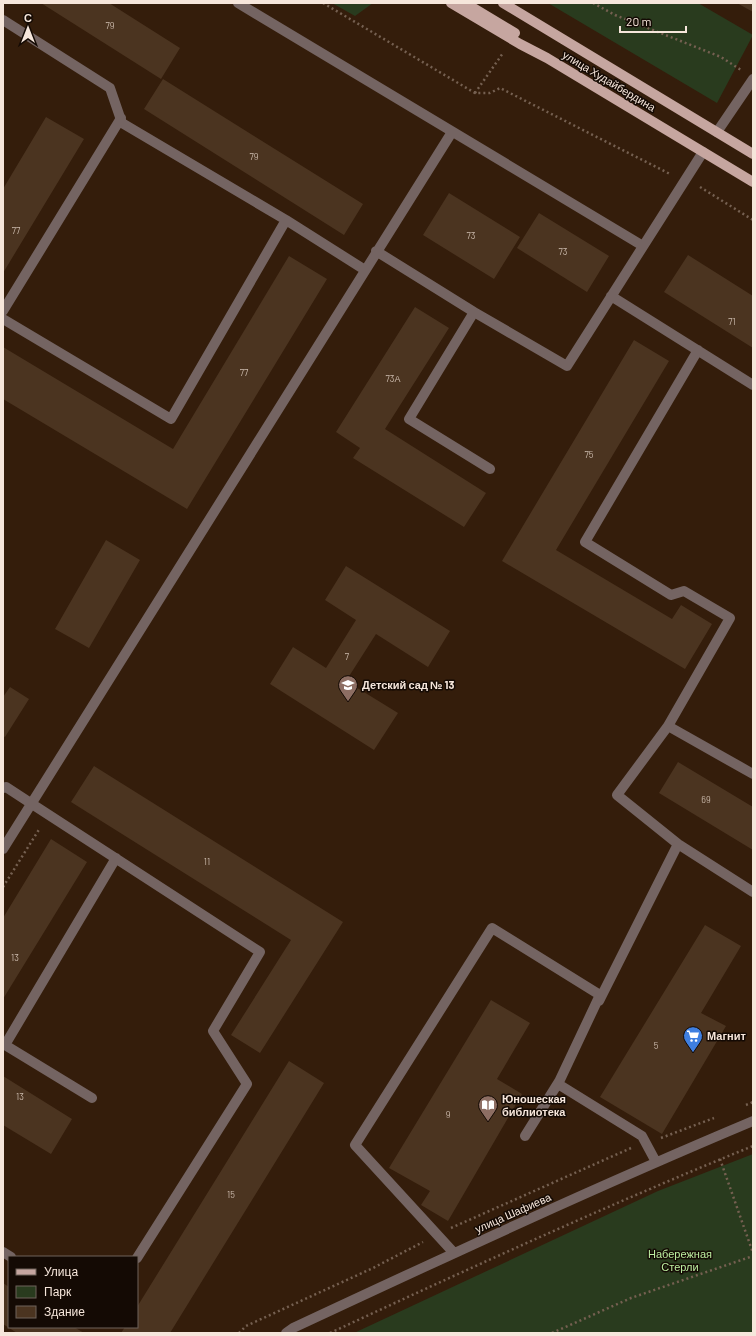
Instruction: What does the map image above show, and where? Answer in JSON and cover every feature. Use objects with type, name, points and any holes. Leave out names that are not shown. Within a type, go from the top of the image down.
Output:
[{"type":"main road","name":"улица Худайбердина","points":[[451,3],[520,44],[547,58],[753,182]]},
{"type":"main road","name":"улица Худайбердина","points":[[503,3],[753,154]]},
{"type":"main road","points":[[471,4],[525,39],[547,58]]},
{"type":"street","points":[[238,3],[643,246]]},
{"type":"street","points":[[3,20],[110,88],[122,123],[286,220],[365,270]]},
{"type":"street","points":[[717,132],[750,76]]},
{"type":"street","points":[[3,311],[121,118]]},
{"type":"street","points":[[3,848],[452,132]]},
{"type":"street","points":[[376,251],[474,312],[567,366],[703,152]]},
{"type":"street","points":[[3,319],[171,419],[286,220]]},
{"type":"street","points":[[611,296],[753,385]]},
{"type":"street","points":[[474,312],[409,419],[490,469]]},
{"type":"street","points":[[698,350],[585,542],[671,595],[684,591],[730,618],[668,726],[617,795],[678,844],[753,892]]},
{"type":"street","points":[[668,726],[753,774]]},
{"type":"street","points":[[3,788],[6,787],[49,814],[260,952],[213,1031],[248,1084],[138,1256]]},
{"type":"street","points":[[525,1136],[558,1084],[678,844]]},
{"type":"street","points":[[92,1098],[5,1045],[116,858]]},
{"type":"street","points":[[454,1253],[355,1145],[492,928],[600,995],[558,1084]]},
{"type":"street","points":[[558,1084],[642,1136],[656,1162]]},
{"type":"street","name":"улица Шафиева","points":[[286,1333],[293,1328],[454,1253],[656,1162],[753,1121]]},
{"type":"path","points":[[323,3],[475,92],[490,93],[500,88],[662,171],[686,180],[707,191],[753,220]]},
{"type":"path","points":[[595,4],[722,58],[750,76]]},
{"type":"path","points":[[475,92],[487,77]]},
{"type":"path","points":[[3,887],[49,814]]},
{"type":"path","points":[[740,1107],[753,1102]]},
{"type":"path","points":[[239,1333],[246,1326],[373,1268],[437,1234],[620,1152],[645,1142],[666,1137],[721,1115]]},
{"type":"path","points":[[330,1333],[491,1258],[753,1146]]},
{"type":"path","points":[[552,1333],[631,1298],[753,1254],[720,1159]]},
{"type":"green space","points":[[332,3],[373,3],[355,16]]},
{"type":"green space","points":[[548,3],[698,3],[753,35],[717,103]]},
{"type":"green space","name":"Набережная Стерли","points":[[753,1154],[753,1333],[354,1333],[658,1191]]},
{"type":"building","points":[[41,3],[109,3],[180,48],[161,79]]},
{"type":"building","points":[[737,3],[753,3],[753,12]]},
{"type":"building","points":[[163,79],[363,204],[344,235],[144,109]]},
{"type":"building","points":[[46,117],[84,139],[3,273],[3,189]]},
{"type":"building","points":[[449,193],[520,237],[494,279],[423,235]]},
{"type":"building","points":[[539,213],[609,256],[587,292],[517,248]]},
{"type":"building","points":[[688,255],[753,296],[753,348],[664,292]]},
{"type":"building","points":[[289,256],[327,279],[187,509],[3,399],[3,347],[173,449]]},
{"type":"building","points":[[415,307],[449,328],[385,429],[486,493],[464,527],[353,458],[360,448],[336,432]]},
{"type":"building","points":[[634,340],[669,361],[556,550],[672,619],[681,605],[712,624],[685,669],[502,561]]},
{"type":"building","points":[[106,540],[140,560],[89,648],[55,629]]},
{"type":"building","points":[[346,566],[450,631],[428,667],[376,634],[346,681],[398,713],[374,750],[270,684],[293,647],[326,668],[356,620],[325,600]]},
{"type":"building","points":[[10,687],[29,699],[5,737],[3,736],[3,697]]},
{"type":"building","points":[[678,762],[753,807],[753,850],[659,793]]},
{"type":"building","points":[[94,766],[343,922],[260,1053],[231,1035],[291,940],[71,802]]},
{"type":"building","points":[[51,839],[87,862],[3,999],[3,918]]},
{"type":"building","points":[[705,925],[741,946],[701,1013],[726,1026],[662,1134],[600,1097]]},
{"type":"building","points":[[491,1000],[530,1023],[497,1079],[522,1094],[448,1221],[421,1205],[430,1191],[389,1168]]},
{"type":"building","points":[[289,1061],[324,1083],[170,1333],[121,1333],[124,1328],[138,1328],[138,1305]]},
{"type":"building","points":[[3,1076],[72,1119],[51,1154],[3,1125]]},
{"type":"building","points":[[3,1283],[8,1286],[8,1327],[3,1324]]},
{"type":"building","points":[[9,1328],[76,1328],[84,1333],[17,1333]]},
{"type":"place","name":"Детский сад № 13","points":[[348,702]]},
{"type":"place","name":"Магнит","points":[[693,1053]]},
{"type":"place","name":"Юношеская библиотека","points":[[488,1122]]}]
